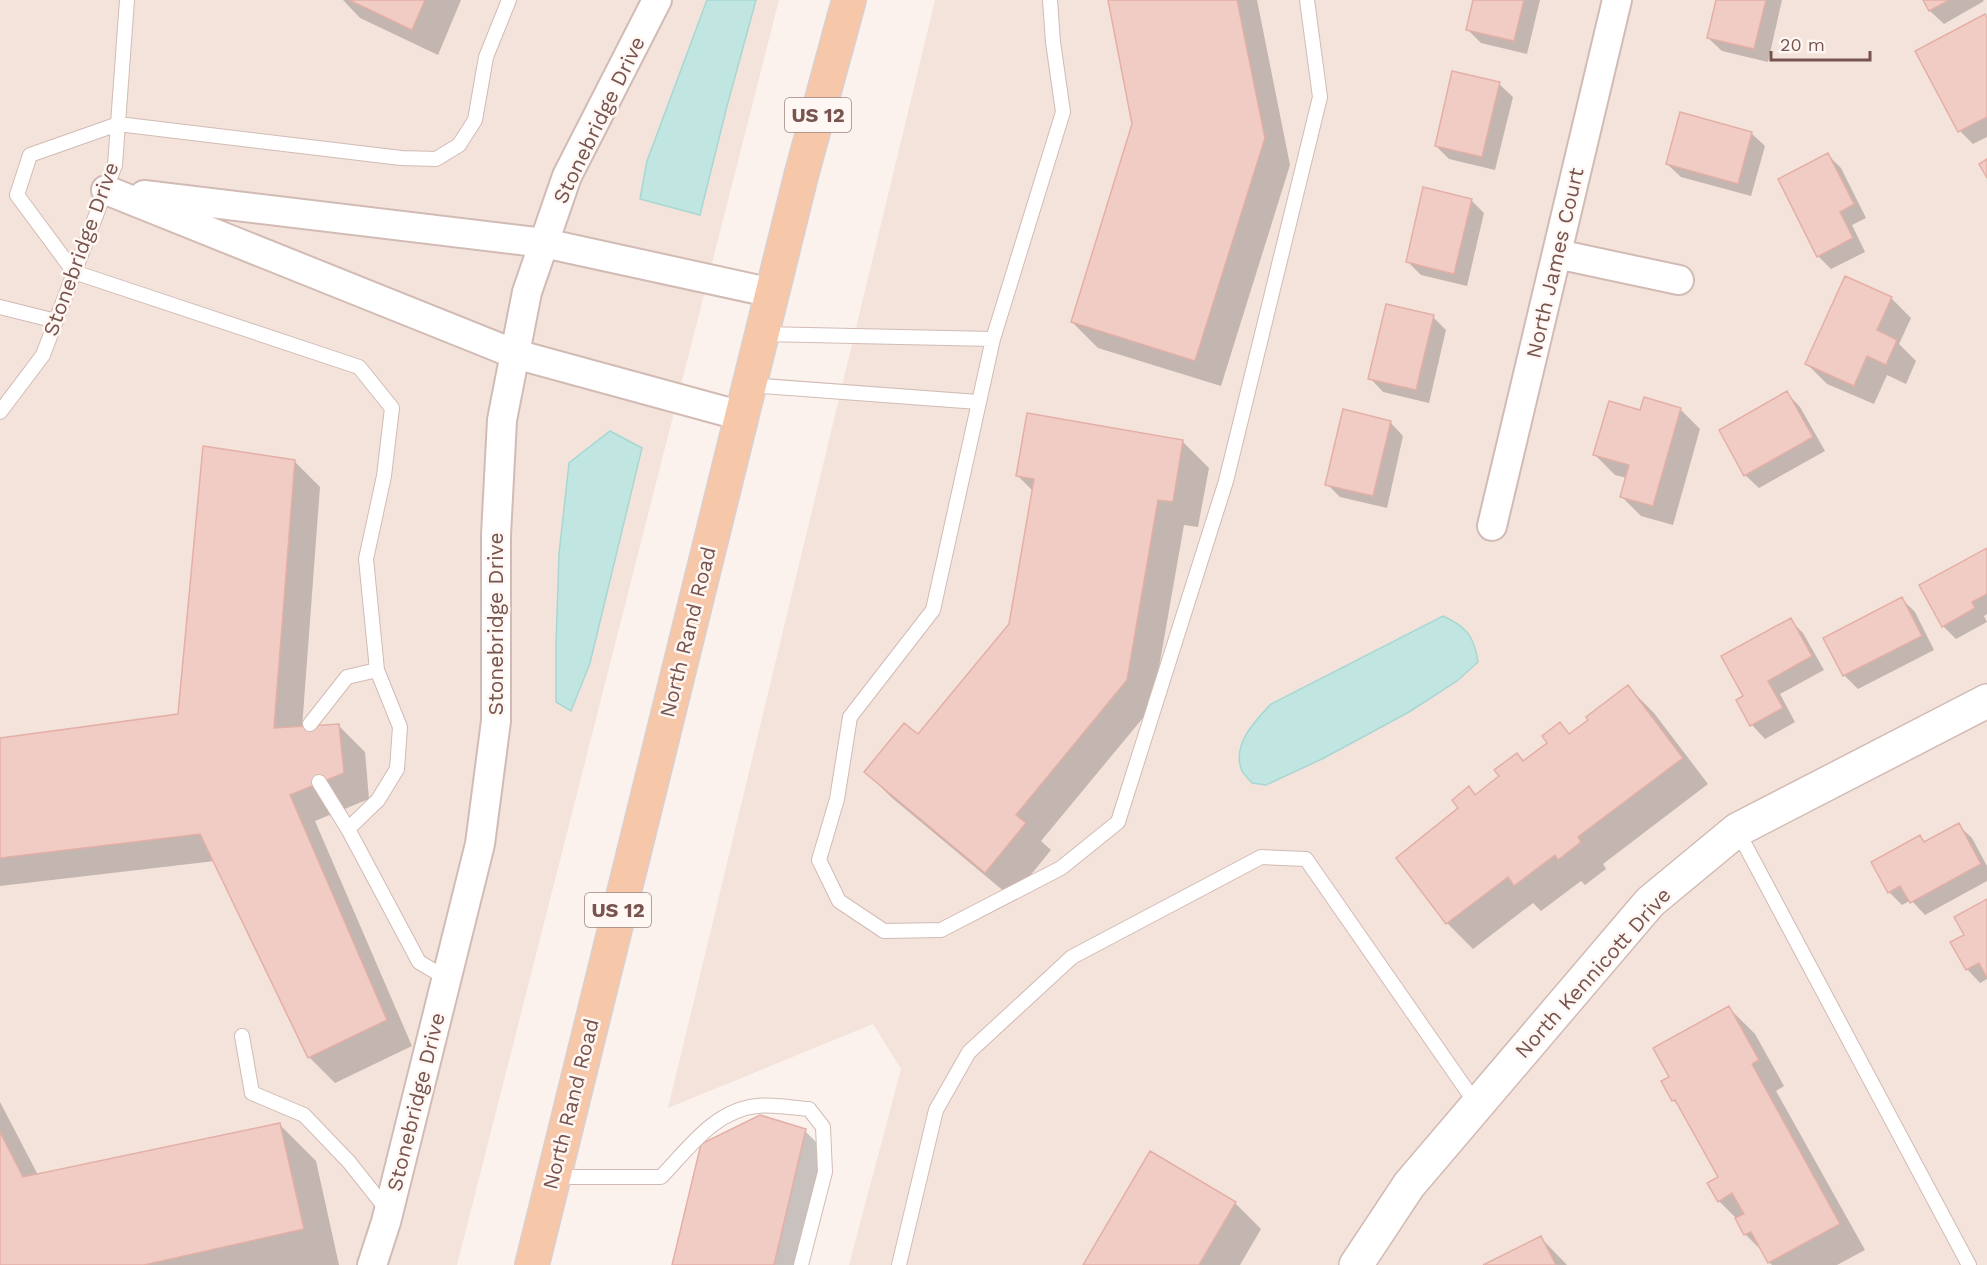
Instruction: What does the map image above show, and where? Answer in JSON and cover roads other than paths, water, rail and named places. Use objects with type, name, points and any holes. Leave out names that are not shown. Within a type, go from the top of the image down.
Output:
[{"type":"main road","name":"North Rand Road","points":[[532,1265],[801,176],[849,0]]},
{"type":"street","name":"Stonebridge Drive","points":[[372,1265],[388,1211],[480,844],[496,721],[496,535],[502,420],[528,292],[567,176],[657,0]]},
{"type":"street","name":"North James Court","points":[[1492,526],[1617,0]]},
{"type":"street","points":[[106,190],[544,243],[773,293]]},
{"type":"street","points":[[106,190],[515,354],[746,401]]},
{"type":"street","points":[[1557,254],[1679,280]]},
{"type":"street","name":"North Kennicott Drive","points":[[1352,1263],[1409,1185],[1650,902],[1737,830],[1987,702]]},
{"type":"lane","name":"Stonebridge Drive","points":[[0,412],[43,355],[115,165],[127,0]]},
{"type":"lane","points":[[348,829],[378,800],[397,769],[400,727],[377,670],[366,559],[384,476],[392,408],[358,367],[74,272],[18,195],[30,155],[118,124],[401,158],[436,159],[459,146],[475,120],[486,57],[509,0]]},
{"type":"lane","points":[[1050,0],[1053,42],[1064,112],[993,339],[933,610],[849,717],[837,799],[819,860],[839,901],[884,931],[941,930],[1061,868],[1118,822],[1226,482],[1320,97],[1307,0]]},
{"type":"lane","points":[[0,307],[56,321]]},
{"type":"lane","points":[[762,334],[993,339]]},
{"type":"lane","points":[[746,401],[978,402]]},
{"type":"lane","points":[[310,724],[347,677],[377,670]]},
{"type":"lane","points":[[320,782],[348,829],[419,962],[446,978]]},
{"type":"lane","points":[[1737,830],[1969,1265]]},
{"type":"lane","points":[[899,1265],[936,1110],[969,1052],[1072,957],[1261,857],[1306,859],[1477,1105]]},
{"type":"lane","points":[[242,1036],[252,1093],[304,1115],[349,1162],[388,1211]]},
{"type":"lane","points":[[553,1177],[661,1177],[711,1124],[738,1110],[759,1106],[809,1109],[823,1126],[825,1172],[801,1265]]},
{"type":"water","points":[[707,0],[756,0],[700,215],[640,199],[647,161]]},
{"type":"water","points":[[610,431],[642,448],[590,663],[571,711],[556,702],[559,554],[569,463]]},
{"type":"water","points":[[1443,616],[1458,624],[1468,633],[1478,662],[1457,681],[1409,712],[1324,758],[1266,785],[1252,783],[1244,774],[1239,761],[1242,743],[1246,734],[1271,704]]}]
